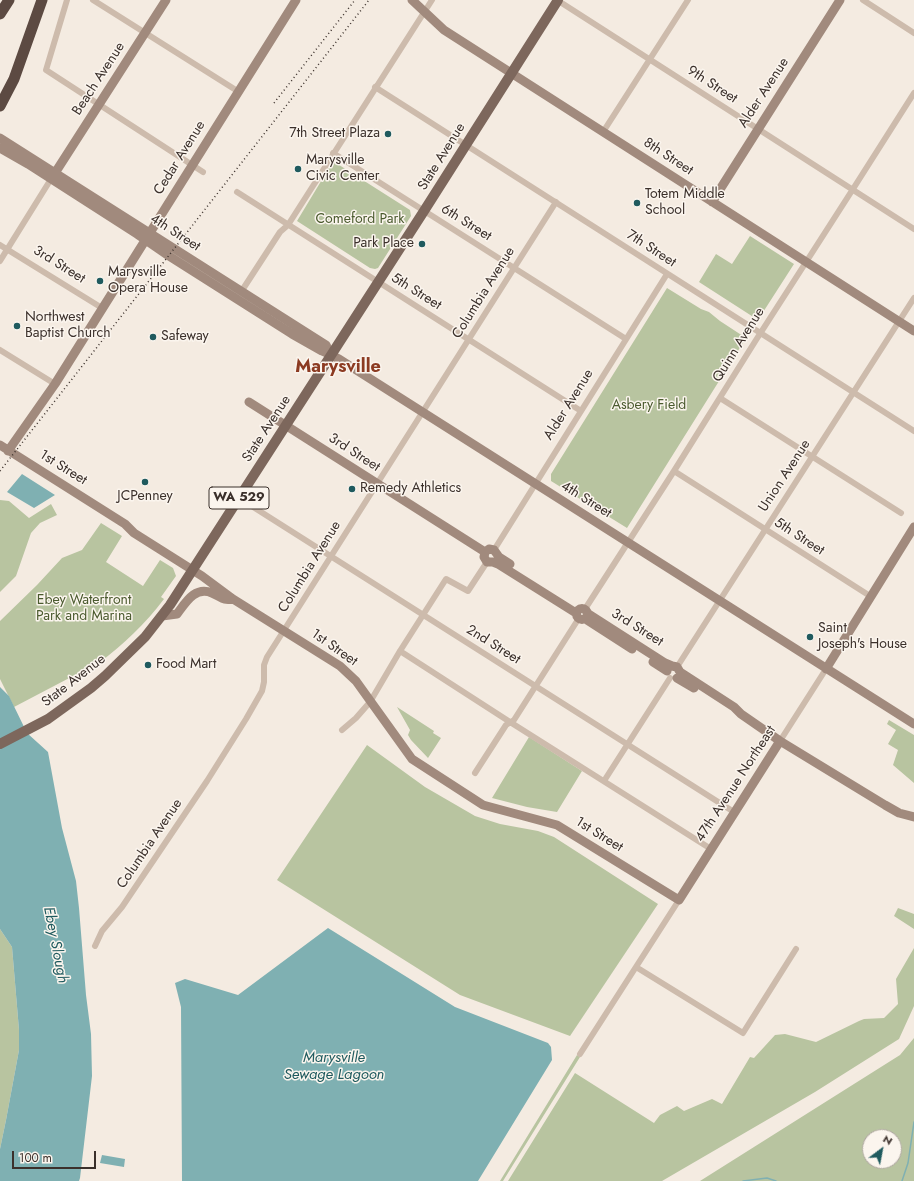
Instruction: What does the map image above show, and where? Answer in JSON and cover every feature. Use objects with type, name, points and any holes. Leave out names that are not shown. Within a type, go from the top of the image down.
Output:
[{"type":"highway","points":[[0,14],[9,0]]},
{"type":"highway","points":[[0,106],[14,79],[42,0]]},
{"type":"main road","name":"State Avenue","points":[[0,744],[48,719],[105,676],[145,637],[180,593],[557,0]]},
{"type":"street","points":[[67,0],[46,70],[193,164],[203,172]]},
{"type":"street","points":[[93,0],[239,92]]},
{"type":"street","name":"Beach Avenue","points":[[0,261],[166,0]]},
{"type":"street","name":"Cedar Avenue","points":[[8,451],[55,384],[296,0]]},
{"type":"street","name":"8th Street","points":[[412,0],[444,30],[914,331]]},
{"type":"street","points":[[209,281],[217,283],[237,295],[242,292],[280,232],[288,225],[432,0]]},
{"type":"street","name":"9th Street","points":[[557,0],[914,229]]},
{"type":"street","points":[[603,132],[688,0]]},
{"type":"street","name":"Alder Avenue","points":[[712,202],[840,0]]},
{"type":"street","points":[[863,0],[914,33]]},
{"type":"street","name":"7th Street","points":[[376,87],[914,431]]},
{"type":"street","name":"Quinn Avenue","points":[[475,773],[506,725],[514,720],[536,686],[914,93]]},
{"type":"street","name":"4th Street","points":[[0,138],[53,176],[148,236],[209,281],[292,334],[331,355],[422,412],[914,724]]},
{"type":"street","name":"4th Street","points":[[0,148],[53,176]]},
{"type":"street","name":"6th Street","points":[[333,153],[626,339]]},
{"type":"street","name":"5th Street","points":[[237,192],[581,411]]},
{"type":"street","name":"Columbia Avenue","points":[[95,946],[102,931],[122,907],[207,781],[246,719],[262,692],[264,682],[264,665],[267,657],[556,202]]},
{"type":"street","name":"4th Street","points":[[148,236],[174,249],[326,345],[331,355]]},
{"type":"street","name":"3rd Street","points":[[0,245],[102,308]]},
{"type":"street","name":"Alder Avenue","points":[[370,702],[400,651],[446,579],[468,591],[667,274]]},
{"type":"street","name":"Union Avenue","points":[[604,781],[914,298]]},
{"type":"street","points":[[0,350],[55,384]]},
{"type":"street","points":[[720,398],[901,513]]},
{"type":"street","name":"3rd Street","points":[[249,402],[491,556],[502,559],[582,614],[674,672],[734,707],[741,714],[780,741],[884,805],[899,813],[914,817]]},
{"type":"street","name":"1st Street","points":[[0,445],[125,524],[134,533],[233,599],[340,666],[356,681],[412,759],[483,805],[557,825],[679,900]]},
{"type":"street","name":"5th Street","points":[[674,471],[870,596]]},
{"type":"street","name":"2nd Street","points":[[240,498],[734,812]]},
{"type":"street","name":"47th Avenue Northeast","points":[[580,1054],[826,669],[914,527]]},
{"type":"street","points":[[162,616],[177,614],[192,594],[198,592],[205,591],[212,593],[225,600],[233,599]]},
{"type":"street","points":[[400,651],[711,849]]},
{"type":"street","points":[[342,730],[356,718],[370,702]]},
{"type":"street","points":[[636,967],[743,1033],[796,949]]},
{"type":"green space","name":"Comeford Park","points":[[332,163],[336,163],[410,210],[411,216],[378,268],[370,268],[297,221]]},
{"type":"green space","points":[[750,236],[794,264],[758,320],[699,282],[716,254],[732,264]]},
{"type":"green space","name":"Asbery Field","points":[[667,288],[701,309],[709,312],[746,338],[627,528],[551,481],[551,474]]},
{"type":"green space","points":[[0,500],[9,501],[29,518],[51,504],[57,515],[40,523],[31,533],[16,576],[0,592]]},
{"type":"green space","name":"Ebey Waterfront Park and Marina","points":[[101,523],[122,536],[106,562],[143,586],[160,560],[173,568],[176,576],[161,597],[164,599],[157,608],[126,641],[108,656],[99,663],[97,661],[75,675],[14,707],[0,679],[0,621],[62,558],[82,550]]},
{"type":"green space","points":[[397,707],[434,731],[433,733],[441,738],[428,758],[411,740],[408,735],[410,730]]},
{"type":"green space","points":[[889,720],[914,735],[914,783],[893,765],[898,750],[888,744],[896,730],[887,724]]},
{"type":"green space","points":[[529,737],[582,771],[557,812],[527,807],[492,798]]},
{"type":"green space","points":[[367,745],[425,787],[475,816],[500,824],[538,831],[554,837],[658,904],[570,1036],[460,995],[277,880]]},
{"type":"green space","points":[[898,908],[914,914],[914,929],[894,916]]},
{"type":"green space","points":[[0,929],[12,947],[19,1030],[19,1050],[0,1149]]},
{"type":"green space","points":[[914,948],[914,1006],[899,1039],[815,1092],[662,1181],[508,1181],[575,1073],[654,1123],[660,1115],[677,1106],[684,1111],[712,1099],[722,1104],[750,1057],[754,1058],[775,1035],[785,1034],[816,1042],[864,1019],[884,1018],[898,1004],[896,979]]},
{"type":"green space","points":[[914,1038],[914,1181],[700,1181],[900,1055]]},
{"type":"green space","points":[[577,1055],[580,1057],[503,1181],[500,1181]]},
{"type":"water","points":[[22,474],[55,495],[34,508],[7,492]]},
{"type":"water","name":"Ebey Slough","points":[[0,687],[9,696],[27,733],[48,752],[62,828],[76,881],[91,1034],[92,1076],[79,1181],[0,1181],[0,1149],[19,1050],[19,1030],[12,947],[0,929]]},
{"type":"water","name":"Marysville Sewage Lagoon","points":[[328,928],[455,1007],[548,1043],[551,1047],[552,1060],[478,1181],[182,1181],[181,1007],[175,983],[185,979],[238,995]]},
{"type":"water","points":[[102,1155],[125,1159],[124,1167],[100,1163]]},
{"type":"waterway","points":[[902,1181],[908,1163],[914,1122]]},
{"type":"waterway","points":[[743,1181],[767,1178],[776,1181]]},
{"type":"railway","points":[[274,103],[355,0]]},
{"type":"railway","points":[[0,471],[369,0]]},
{"type":"place","name":"7th Street Plaza","points":[[388,134]]},
{"type":"place","name":"Marysville Civic Center","points":[[298,169]]},
{"type":"place","name":"Totem Middle School","points":[[637,203]]},
{"type":"place","name":"Park Place","points":[[422,244]]},
{"type":"place","name":"Marysville Opera House","points":[[100,281]]},
{"type":"place","name":"Northwest Baptist Church","points":[[17,326]]},
{"type":"place","name":"Safeway","points":[[153,337]]},
{"type":"place","name":"JCPenney","points":[[145,482]]},
{"type":"place","name":"Remedy Athletics","points":[[352,489]]},
{"type":"place","name":"Saint Joseph's House","points":[[810,637]]},
{"type":"place","name":"Food Mart","points":[[148,665]]},
{"type":"district","name":"Marysville","points":[[338,368]]}]
